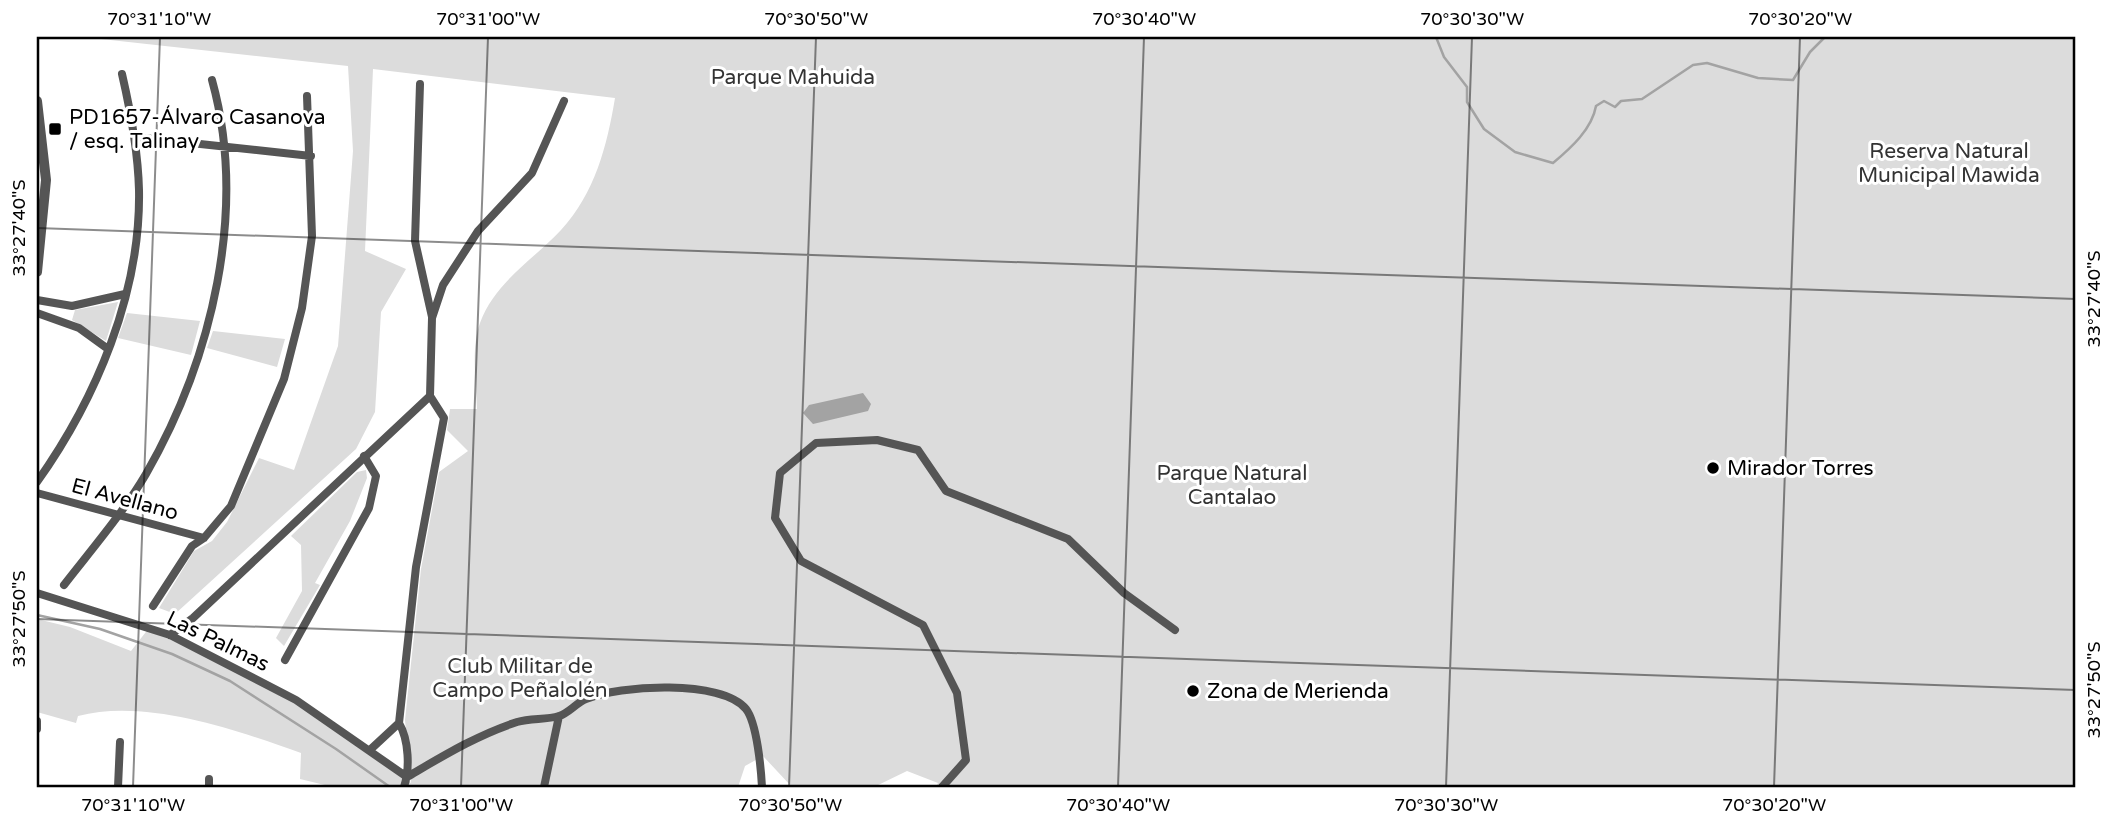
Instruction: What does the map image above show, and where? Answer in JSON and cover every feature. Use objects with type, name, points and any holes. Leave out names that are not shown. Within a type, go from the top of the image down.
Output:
[{"type":"street","points":[[37,482],[78,418],[108,349],[125,295],[137,229],[139,193],[135,137],[122,74]]},
{"type":"street","points":[[64,585],[144,477],[167,433],[202,340],[222,246],[225,145],[212,80]]},
{"type":"street","points":[[404,787],[407,777],[406,734],[399,723],[416,567],[444,418],[430,396],[432,318],[415,241],[420,84]]},
{"type":"street","points":[[153,606],[192,546],[204,538],[231,506],[267,427],[291,355],[304,296],[312,236],[307,96]]},
{"type":"street","points":[[37,101],[46,180],[37,272]]},
{"type":"street","points":[[432,318],[443,285],[478,231],[532,173],[564,101]]},
{"type":"street","points":[[135,137],[311,156]]},
{"type":"street","points":[[37,300],[72,306],[125,295]]},
{"type":"street","points":[[37,313],[79,328],[108,349]]},
{"type":"street","points":[[170,635],[193,618],[430,396]]},
{"type":"street","points":[[942,787],[966,760],[957,693],[923,625],[802,561],[775,518],[780,473],[817,443],[877,440],[918,450],[946,491],[1068,539],[1124,593],[1175,630]]},
{"type":"street","points":[[285,660],[369,508],[376,476],[364,456]]},
{"type":"street","name":"El Avellano","points":[[37,493],[204,538]]},
{"type":"street","name":"Las Palmas","points":[[37,593],[170,635],[296,700],[407,777]]},
{"type":"street","points":[[407,777],[481,734],[540,716],[559,716],[585,699],[632,687],[671,687],[731,698],[747,710],[760,758],[762,787]]},
{"type":"street","points":[[544,787],[559,716]]},
{"type":"street","points":[[37,721],[37,729]]},
{"type":"street","points":[[370,749],[399,723]]},
{"type":"street","points":[[118,787],[120,742]]},
{"type":"green space","points":[[83,37],[2076,37],[2076,787],[936,787],[938,783],[907,771],[874,787],[796,787],[791,786],[763,756],[745,766],[738,787],[333,787],[300,779],[301,753],[220,726],[132,711],[104,711],[78,716],[76,723],[37,712],[37,619],[70,627],[131,651],[149,628],[293,701],[365,747],[411,783],[405,720],[421,569],[439,472],[468,451],[447,430],[450,409],[477,409],[475,354],[480,323],[495,295],[505,283],[561,230],[583,201],[598,168],[615,98],[373,69],[365,251],[406,269],[381,312],[375,412],[356,449],[175,614],[159,608],[194,551],[212,541],[227,522],[259,458],[294,470],[338,346],[353,151],[348,66]]},
{"type":"green space","points":[[118,302],[106,341],[72,320],[75,310]]},
{"type":"green space","points":[[127,313],[200,321],[191,355],[118,338]]},
{"type":"green space","points":[[213,331],[285,339],[277,367],[207,348]]},
{"type":"green space","points":[[366,470],[367,478],[350,521],[315,583],[320,585],[284,646],[276,638],[302,591],[301,545],[291,536],[357,472]]},
{"type":"shaded area","points":[[863,393],[871,404],[868,411],[813,424],[803,413],[809,405]]},
{"type":"waterway","points":[[1436,37],[1444,57],[1467,87],[1467,102],[1484,129],[1515,152],[1553,163],[1580,138],[1596,106],[1604,101],[1615,107],[1621,101],[1642,99],[1693,65],[1707,63],[1758,78],[1793,80],[1810,52],[1825,37]]},
{"type":"waterway","points":[[37,615],[100,629],[172,654],[230,681],[390,787]]},
{"type":"place","name":"PD1657-Álvaro Casanova / esq. Talinay","points":[[55,129]]},
{"type":"place","name":"Mirador Torres","points":[[1713,468]]},
{"type":"place","name":"Zona de Merienda","points":[[1193,691]]},
{"type":"park label","name":"Parque Mahuida","points":[[793,77]]},
{"type":"park label","name":"Reserva Natural Municipal Mawida","points":[[1949,163]]},
{"type":"park label","name":"Parque Natural Cantalao","points":[[1232,485]]},
{"type":"park label","name":"Club Militar de Campo Peñalolén","points":[[520,678]]}]
